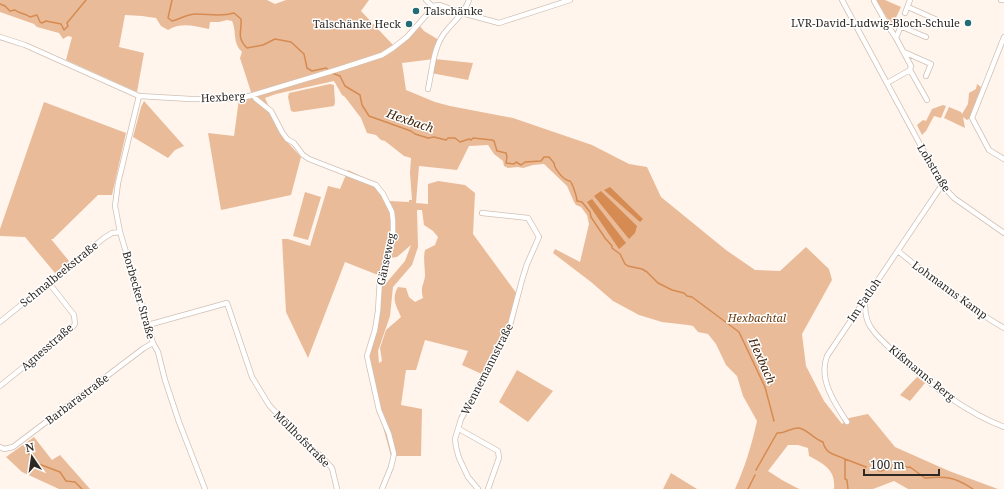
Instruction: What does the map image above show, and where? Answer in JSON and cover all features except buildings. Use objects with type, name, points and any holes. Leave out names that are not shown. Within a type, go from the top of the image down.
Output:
[{"type":"street","points":[[426,0],[432,6],[440,5],[462,13],[499,23],[570,0]]},
{"type":"street","points":[[428,88],[435,55],[440,40],[466,9],[469,0]]},
{"type":"street","name":"Lohstraße","points":[[842,0],[942,185],[954,198],[1004,233]]},
{"type":"street","points":[[906,13],[910,0]]},
{"type":"street","points":[[874,1],[904,52],[911,66],[910,70],[927,100]]},
{"type":"street","name":"Hexberg","points":[[0,37],[25,45],[139,96],[238,99],[370,59],[393,48],[419,25],[432,6]]},
{"type":"street","points":[[908,7],[935,20]]},
{"type":"street","points":[[896,38],[901,25],[926,37]]},
{"type":"street","points":[[1004,37],[972,118],[989,150],[1004,159]]},
{"type":"street","points":[[904,52],[931,64],[926,76]]},
{"type":"street","points":[[887,83],[910,70]]},
{"type":"street","name":"Gänseweg","points":[[253,95],[271,111],[284,136],[289,141],[294,143],[303,155],[309,159],[376,185],[384,194],[390,207],[393,221],[393,238],[380,278],[375,330],[367,356],[379,410],[394,454],[391,467],[382,489]]},
{"type":"street","name":"Borbecker Straße","points":[[139,96],[115,206],[120,232],[153,344],[158,352],[165,380],[179,422],[205,489]]},
{"type":"street","name":"Im Fatloh","points":[[847,422],[829,392],[825,364],[828,353],[942,185]]},
{"type":"street","name":"Wennemannstraße","points":[[478,489],[468,477],[458,458],[455,439],[461,419],[510,328],[527,264],[539,236],[528,218],[482,213]]},
{"type":"street","name":"Schmalbeekstraße","points":[[0,322],[104,238],[112,233],[120,232]]},
{"type":"street","name":"Lohmanns Kamp","points":[[898,251],[936,282],[984,316],[1004,328]]},
{"type":"street","name":"Agnesstraße","points":[[0,386],[75,324],[74,315],[49,283]]},
{"type":"street","name":"Kißmanns Berg","points":[[865,299],[866,316],[870,328],[902,359],[928,382],[958,402],[1004,427]]},
{"type":"street","name":"Möllhofstraße","points":[[148,325],[227,303],[252,377],[269,405],[306,445],[321,456],[332,468],[337,489]]},
{"type":"street","name":"Barbarastraße","points":[[0,447],[4,449],[13,448],[144,348],[153,344]]},
{"type":"street","name":"Wennemannstraße","points":[[459,429],[498,451],[499,458],[488,489]]},
{"type":"green space","name":"Hexbachtal","points":[[0,0],[267,0],[275,4],[286,0],[369,0],[361,11],[394,46],[419,25],[424,31],[439,40],[434,59],[402,63],[406,90],[435,102],[450,106],[513,118],[592,145],[629,164],[647,167],[661,197],[726,250],[755,270],[780,271],[806,247],[829,269],[832,280],[802,334],[806,366],[824,401],[842,424],[849,418],[868,414],[895,447],[949,471],[998,489],[908,489],[894,481],[873,489],[834,489],[834,482],[831,472],[820,462],[809,456],[808,448],[798,445],[788,445],[768,471],[799,489],[735,489],[748,455],[757,421],[743,396],[737,376],[726,365],[716,344],[708,334],[698,332],[693,326],[662,322],[639,315],[613,301],[553,253],[555,249],[580,262],[589,224],[587,215],[581,207],[576,205],[567,186],[544,164],[523,168],[508,168],[504,166],[503,161],[494,154],[488,145],[469,146],[457,170],[419,166],[416,203],[428,204],[428,184],[438,181],[465,185],[475,193],[473,234],[520,298],[511,332],[486,376],[462,365],[468,351],[425,340],[416,370],[406,370],[401,405],[422,409],[421,456],[391,456],[367,368],[370,367],[369,357],[381,279],[387,282],[405,261],[411,245],[397,257],[389,258],[383,277],[345,262],[308,358],[286,312],[282,239],[288,239],[310,246],[328,186],[340,189],[348,170],[373,182],[389,201],[409,202],[409,200],[412,200],[410,173],[411,158],[404,156],[376,135],[367,133],[361,118],[342,95],[334,81],[276,94],[265,98],[269,107],[258,101],[272,113],[281,135],[301,157],[291,195],[221,210],[208,133],[234,136],[239,99],[255,99],[251,92],[240,58],[242,52],[236,41],[232,21],[227,20],[210,22],[209,29],[183,25],[168,30],[161,26],[156,18],[125,15],[119,47],[144,53],[137,92],[66,60],[72,37],[68,36],[63,39],[59,33],[37,27],[34,24],[0,12]],"holes":[[[417,210],[422,210],[424,225],[433,231],[438,237],[435,245],[425,250],[425,276],[422,286],[423,298],[415,302],[409,297],[406,288],[398,287],[395,299],[401,317],[386,330],[380,348],[382,361],[379,363],[378,351],[390,316],[393,287],[412,265],[418,247]]]},
{"type":"green space","points":[[876,0],[885,0],[901,7],[892,26]]},
{"type":"green space","points":[[435,59],[473,63],[468,80],[431,73]]},
{"type":"green space","points":[[330,84],[334,85],[334,106],[294,112],[291,111],[288,97],[289,93]]},
{"type":"green space","points":[[977,84],[981,87],[972,110],[972,117],[967,120],[963,117],[965,128],[944,118],[949,107],[961,112],[962,114],[968,104],[969,93],[976,89]]},
{"type":"green space","points":[[144,101],[184,146],[175,150],[168,158],[133,137]]},
{"type":"green space","points":[[44,102],[126,133],[112,195],[98,195],[53,239],[51,239],[69,261],[55,273],[25,237],[0,236],[0,229]]},
{"type":"green space","points":[[943,105],[946,106],[941,118],[934,116],[926,131],[922,135],[917,125],[923,120],[926,121],[932,109]]},
{"type":"green space","points":[[305,192],[321,197],[308,240],[293,236]]},
{"type":"green space","points":[[517,370],[553,391],[528,422],[499,402]]},
{"type":"green space","points":[[917,377],[925,383],[910,401],[900,395]]},
{"type":"green space","points":[[34,437],[52,460],[60,455],[90,489],[59,489],[22,472],[6,457]]},
{"type":"green space","points":[[671,473],[697,489],[663,489]]},
{"type":"shaded area","points":[[610,187],[643,219],[640,222],[604,190]]},
{"type":"shaded area","points":[[601,191],[637,226],[635,233],[629,239],[594,196]]},
{"type":"shaded area","points":[[592,199],[626,243],[619,249],[587,202]]},
{"type":"waterway","name":"Hexbach","points":[[0,4],[5,6],[10,11],[15,10],[30,17],[37,15],[42,23],[46,21],[61,24],[64,30],[68,26],[67,23],[86,0]]},
{"type":"waterway","name":"Hexbach","points":[[172,0],[168,18],[172,21],[193,14],[220,15],[234,13],[241,19],[240,34],[242,41],[247,48],[263,45],[275,39],[291,42],[304,54],[307,68],[312,71],[326,68],[329,70]]},
{"type":"waterway","name":"Hexbach","points":[[332,73],[340,76],[345,86],[360,95],[362,105],[369,116],[411,131],[415,134],[428,138],[434,137],[446,140],[448,138],[455,138],[460,142],[469,139],[471,140],[473,138],[492,140],[494,141],[497,151],[506,153],[506,163],[514,164],[516,162],[521,165],[525,162],[541,161],[544,157],[549,157],[561,175],[570,181],[575,191],[577,201],[582,202],[590,212],[591,217],[605,238],[612,248],[620,254],[625,264],[642,269],[658,283],[692,297],[739,332],[765,387],[774,421]]},
{"type":"waterway","name":"Hexbach","points":[[756,470],[777,433],[793,428],[799,428],[823,442],[824,446],[831,454],[845,459],[845,479],[847,480],[848,489]]},
{"type":"waterway","points":[[26,451],[39,464],[60,472],[66,481],[75,482],[82,489]]},
{"type":"waterway","points":[[845,459],[866,467]]},
{"type":"waterway","points":[[890,468],[910,467],[925,478],[950,478],[973,489]]},
{"type":"waterway","points":[[870,469],[881,471],[886,469]]},
{"type":"waterway","name":"Hexbach","points":[[748,489],[755,475]]},
{"type":"place","name":"Talschänke","points":[[416,11]]},
{"type":"place","name":"LVR-David-Ludwig-Bloch-Schule","points":[[968,23]]},
{"type":"place","name":"Talschänke Heck","points":[[409,24]]}]
